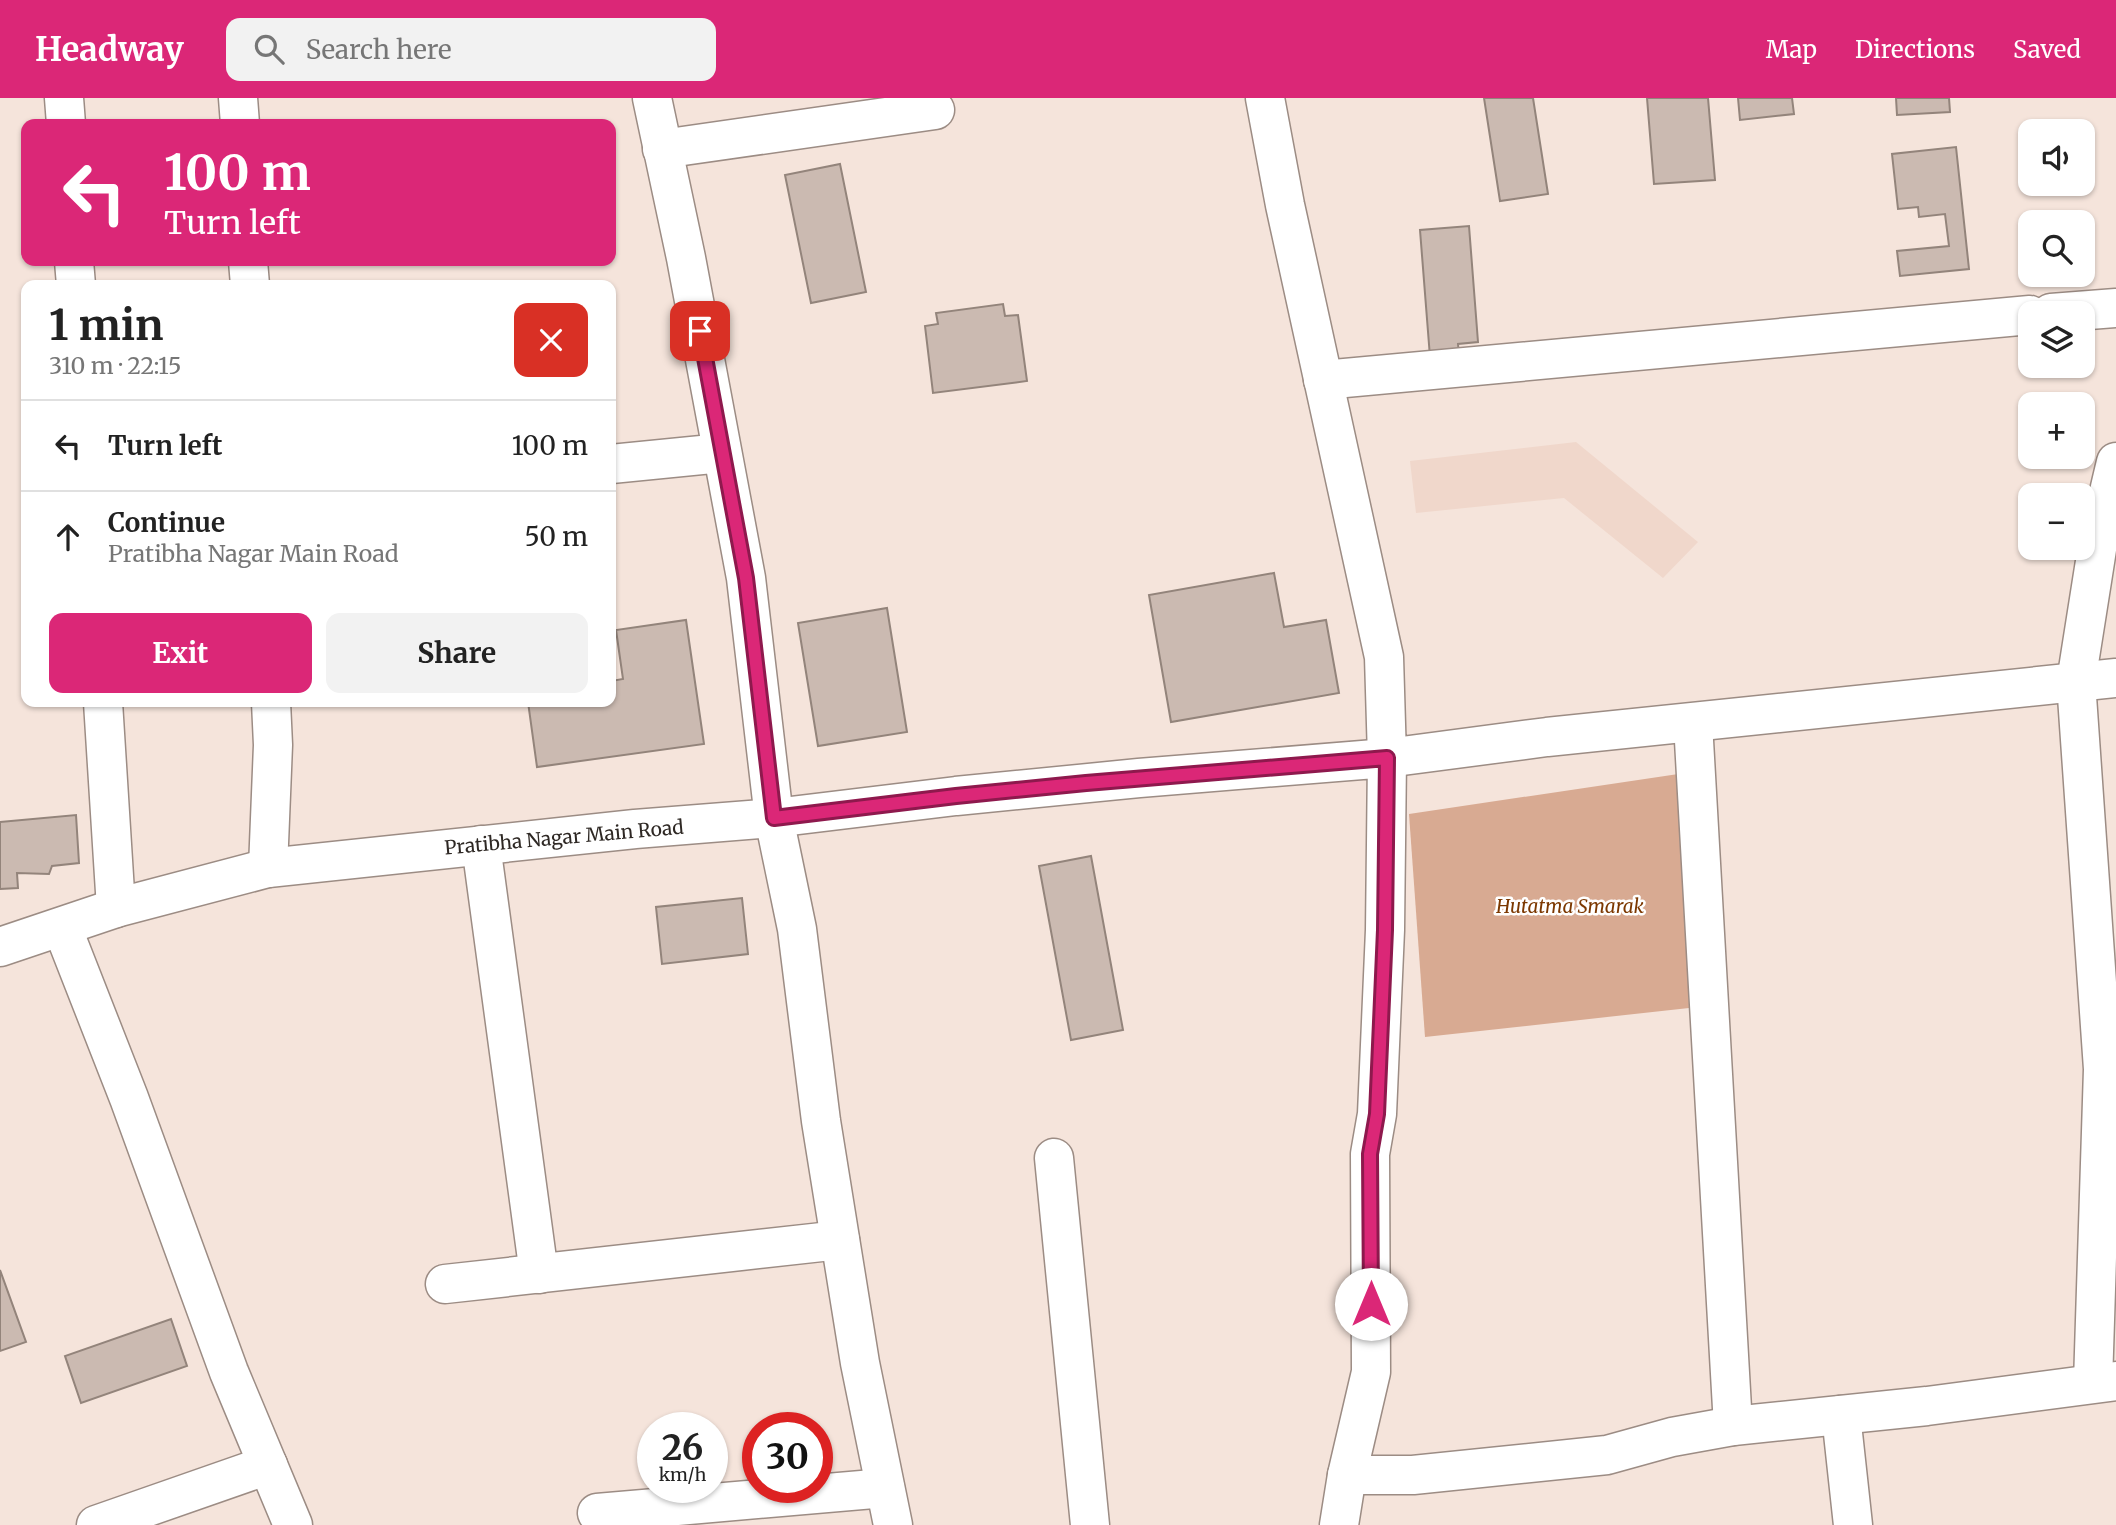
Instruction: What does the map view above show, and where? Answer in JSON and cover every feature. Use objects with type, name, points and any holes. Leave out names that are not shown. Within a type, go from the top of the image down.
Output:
[{"type":"street","points":[[64,98],[66,119]]},
{"type":"street","points":[[238,98],[240,119]]},
{"type":"street","points":[[652,98],[686,258],[746,578],[774,818],[797,929],[821,1121],[860,1363],[892,1525]]},
{"type":"street","points":[[1265,98],[1285,205],[1384,657],[1387,758],[1384,943],[1377,1114],[1370,1154],[1371,1373],[1339,1525]]},
{"type":"street","points":[[662,149],[935,110]]},
{"type":"street","points":[[2095,309],[2116,307]]},
{"type":"street","points":[[1323,380],[2018,316]]},
{"type":"street","points":[[616,464],[722,453]]},
{"type":"street","points":[[1348,1475],[1413,1475],[1607,1455],[1672,1437],[1733,1426],[1927,1406],[2104,1382],[2103,1069],[2076,682],[2100,530],[2116,462]]},
{"type":"street","name":"Pratibha Nagar Main Road","points":[[0,947],[116,908],[268,868],[774,818],[1139,778],[1387,758],[1547,737],[2116,678]]},
{"type":"street","points":[[103,707],[116,908]]},
{"type":"street","points":[[268,868],[273,745],[271,707]]},
{"type":"street","points":[[1693,723],[1733,1426]]},
{"type":"street","points":[[481,845],[539,1274]]},
{"type":"street","points":[[61,927],[134,1111],[229,1372],[293,1525]]},
{"type":"street","points":[[1054,1158],[1090,1525]]},
{"type":"street","points":[[445,1284],[840,1240]]},
{"type":"street","points":[[1842,1415],[1853,1525]]},
{"type":"street","points":[[96,1525],[268,1465]]},
{"type":"street","points":[[597,1513],[885,1488]]},
{"type":"shaded area","points":[[1576,442],[1698,542],[1663,578],[1564,498],[1416,513],[1410,461]]},
{"type":"green space","name":"Hutatma Smarak","points":[[1685,773],[1689,1008],[1425,1037],[1409,814]]},
{"type":"building","points":[[1484,98],[1533,98],[1548,194],[1500,201]]},
{"type":"building","points":[[1647,98],[1708,98],[1715,180],[1654,184]]},
{"type":"building","points":[[1738,98],[1792,98],[1794,114],[1740,120]]},
{"type":"building","points":[[1896,98],[1949,98],[1950,112],[1897,115]]},
{"type":"building","points":[[1956,147],[1969,269],[1900,276],[1897,251],[1949,246],[1945,214],[1919,217],[1918,207],[1898,209],[1892,154]]},
{"type":"building","points":[[840,164],[866,292],[811,303],[785,175]]},
{"type":"building","points":[[1469,226],[1478,342],[1458,344],[1459,355],[1430,357],[1420,230]]},
{"type":"building","points":[[1003,304],[1005,316],[1018,315],[1027,381],[933,393],[925,326],[938,324],[936,313]]},
{"type":"building","points":[[1274,573],[1284,627],[1326,620],[1339,693],[1171,722],[1149,595]]},
{"type":"building","points":[[887,608],[907,732],[818,746],[798,623]]},
{"type":"building","points":[[686,620],[704,744],[537,767],[529,707],[616,707],[616,680],[623,679],[616,630]]},
{"type":"building","points":[[76,815],[79,863],[52,866],[49,874],[17,873],[18,888],[0,889],[0,822]]},
{"type":"building","points":[[1091,856],[1123,1030],[1071,1040],[1039,866]]},
{"type":"building","points":[[742,898],[748,954],[662,964],[656,907]]},
{"type":"building","points":[[0,1270],[26,1342],[0,1351]]},
{"type":"building","points":[[171,1319],[187,1366],[81,1403],[65,1356]]},
{"type":"route","points":[[700,331],[746,578],[774,818],[1086,783],[1387,758],[1385,930],[1377,1114],[1370,1154],[1371,1304]]}]
